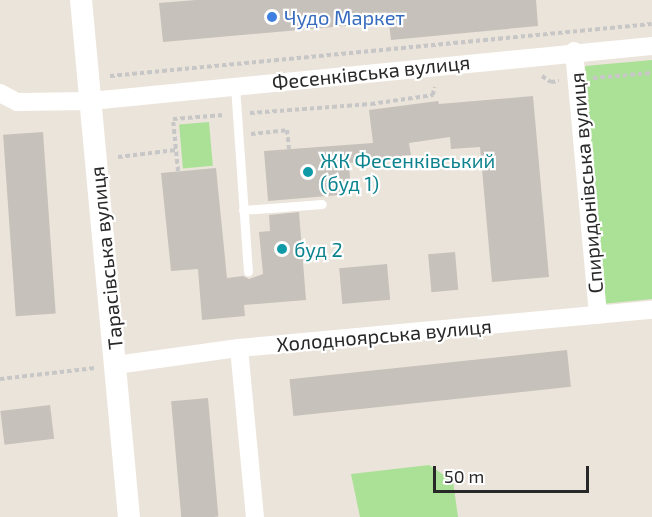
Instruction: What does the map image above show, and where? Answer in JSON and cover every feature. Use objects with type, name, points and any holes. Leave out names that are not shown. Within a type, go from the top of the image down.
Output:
[{"type":"street","name":"Тарасівська вулиця","points":[[81,0],[91,101],[106,367],[129,517]]},
{"type":"street","name":"Фесенківська вулиця","points":[[0,93],[17,102],[91,101],[574,51],[652,46]]},
{"type":"street","name":"Спиридонівська вулиця","points":[[574,51],[598,315]]},
{"type":"street","name":"Холодноярська вулиця","points":[[106,367],[239,348],[652,310]]},
{"type":"street","points":[[239,348],[255,517]]},
{"type":"lane","points":[[235,86],[248,272]]},
{"type":"lane","points":[[243,210],[322,204]]},
{"type":"path","points":[[110,76],[652,24]]},
{"type":"path","points":[[576,79],[652,74]]},
{"type":"path","points":[[178,171],[173,119],[371,104],[433,95],[433,87],[440,83]]},
{"type":"path","points":[[238,135],[287,130],[289,149]]},
{"type":"path","points":[[118,157],[176,150]]},
{"type":"path","points":[[0,378],[106,367]]},
{"type":"green space","points":[[652,60],[652,299],[602,304],[585,66]]},
{"type":"green space","points":[[209,122],[213,166],[183,168],[179,125]]},
{"type":"green space","points":[[429,465],[453,481],[458,517],[360,517],[351,474]]},
{"type":"building","points":[[196,0],[536,0],[538,26],[391,40],[389,22],[163,42],[159,3]]},
{"type":"building","points":[[533,96],[549,277],[492,282],[480,147],[451,149],[450,137],[409,143],[411,155],[349,163],[351,194],[268,201],[264,151],[373,143],[369,110],[438,101],[439,104]]},
{"type":"building","points":[[43,132],[56,314],[16,316],[3,135]]},
{"type":"building","points":[[216,168],[227,278],[243,276],[249,279],[263,274],[259,232],[270,231],[269,215],[299,212],[306,300],[244,305],[245,316],[202,320],[198,269],[171,271],[161,173]]},
{"type":"building","points":[[455,252],[458,290],[431,292],[428,254]]},
{"type":"building","points":[[387,264],[390,300],[342,304],[339,268]]},
{"type":"building","points":[[567,350],[571,387],[293,416],[290,379]]},
{"type":"building","points":[[208,398],[218,517],[181,517],[171,401]]},
{"type":"building","points":[[50,405],[54,439],[5,445],[0,411]]},
{"type":"place","name":"Чудо Маркет","points":[[272,17]]},
{"type":"place","name":"ЖК Фесенківський (буд 1)","points":[[308,172]]},
{"type":"place","name":"буд 2","points":[[282,249]]}]
